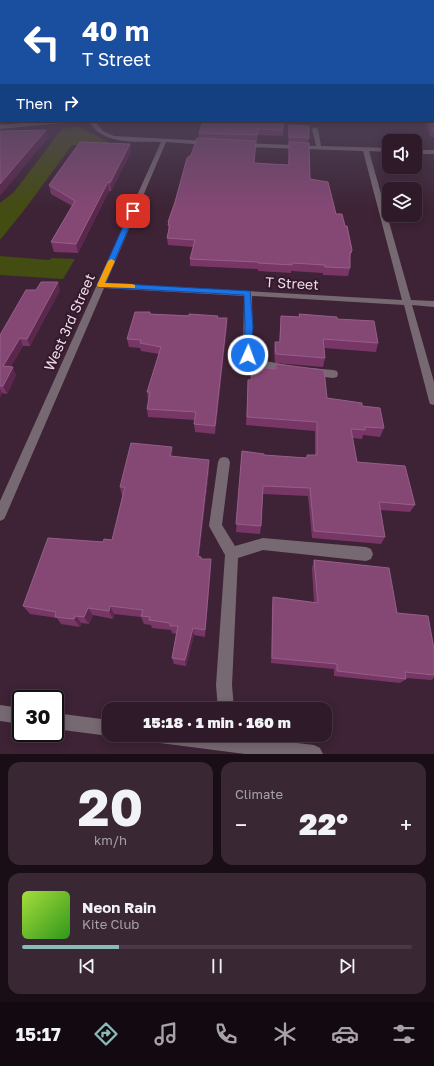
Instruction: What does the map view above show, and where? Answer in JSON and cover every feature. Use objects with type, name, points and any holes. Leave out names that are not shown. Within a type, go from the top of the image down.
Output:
[{"type":"street","points":[[150,140],[211,143]]},
{"type":"street","points":[[317,140],[319,148]]},
{"type":"street","name":"West 3rd Street","points":[[0,515],[164,141]]},
{"type":"street","points":[[234,144],[382,150]]},
{"type":"street","points":[[366,150],[434,401]]},
{"type":"street","points":[[422,152],[434,152]]},
{"type":"street","name":"T Street","points":[[100,285],[434,304]]},
{"type":"street","points":[[248,293],[248,355],[258,363],[280,369],[333,374]]},
{"type":"street","points":[[224,462],[215,526],[232,554],[224,685],[225,702]]},
{"type":"street","points":[[232,554],[263,544],[366,554]]},
{"type":"street","points":[[0,713],[12,715]]},
{"type":"street","points":[[64,722],[102,727]]},
{"type":"street","points":[[240,742],[314,754]]},
{"type":"green space","points":[[53,140],[105,140],[108,142],[109,146],[72,145],[0,240],[0,203],[14,192]]},
{"type":"green space","points":[[0,256],[49,260],[52,258],[75,259],[63,279],[0,275]]},
{"type":"building","points":[[0,140],[37,140],[0,184]]},
{"type":"building","points":[[196,140],[256,141],[254,163],[289,165],[289,142],[309,143],[310,179],[328,182],[336,214],[342,214],[345,226],[347,226],[352,250],[350,253],[350,268],[292,263],[292,265],[190,259],[195,240],[167,238],[170,225],[168,225],[168,222],[187,158],[191,155]]},
{"type":"building","points":[[80,142],[130,144],[110,183],[108,182],[76,244],[51,242],[75,201],[49,185]]},
{"type":"building","points":[[41,282],[58,282],[27,339],[20,338],[3,366],[13,367],[3,386],[0,386],[0,335],[26,290],[36,290]]},
{"type":"building","points":[[135,312],[189,316],[189,314],[227,318],[215,426],[194,424],[196,412],[147,409],[150,392],[147,392],[161,347],[140,343],[141,340],[127,339]]},
{"type":"building","points":[[299,314],[337,317],[337,319],[374,321],[378,343],[323,339],[325,358],[276,354],[275,342],[280,342],[281,316],[300,317]]},
{"type":"building","points":[[276,364],[324,370],[327,398],[362,403],[362,406],[380,408],[384,428],[365,427],[365,430],[351,429],[357,462],[405,466],[415,505],[379,502],[385,537],[314,531],[310,488],[263,486],[261,526],[236,524],[242,451],[264,455],[307,458],[307,455],[317,455],[317,422],[247,417],[248,380],[251,380],[252,367],[276,369]]},
{"type":"building","points":[[131,443],[172,447],[170,456],[209,460],[198,556],[201,557],[201,559],[211,559],[205,630],[193,628],[185,660],[172,658],[178,626],[170,626],[170,623],[149,620],[150,617],[141,616],[143,610],[110,606],[109,611],[88,608],[84,617],[76,616],[74,619],[55,617],[56,612],[23,606],[48,538],[103,542],[104,539],[112,540],[125,487],[120,487]]},
{"type":"building","points":[[314,560],[389,568],[397,613],[428,616],[434,649],[434,675],[405,672],[406,679],[337,671],[337,664],[272,658],[273,597],[318,603]]},
{"type":"slow traffic","points":[[111,261],[100,285],[132,287]]},
{"type":"route","points":[[133,211],[100,285],[248,293],[248,355]]}]
